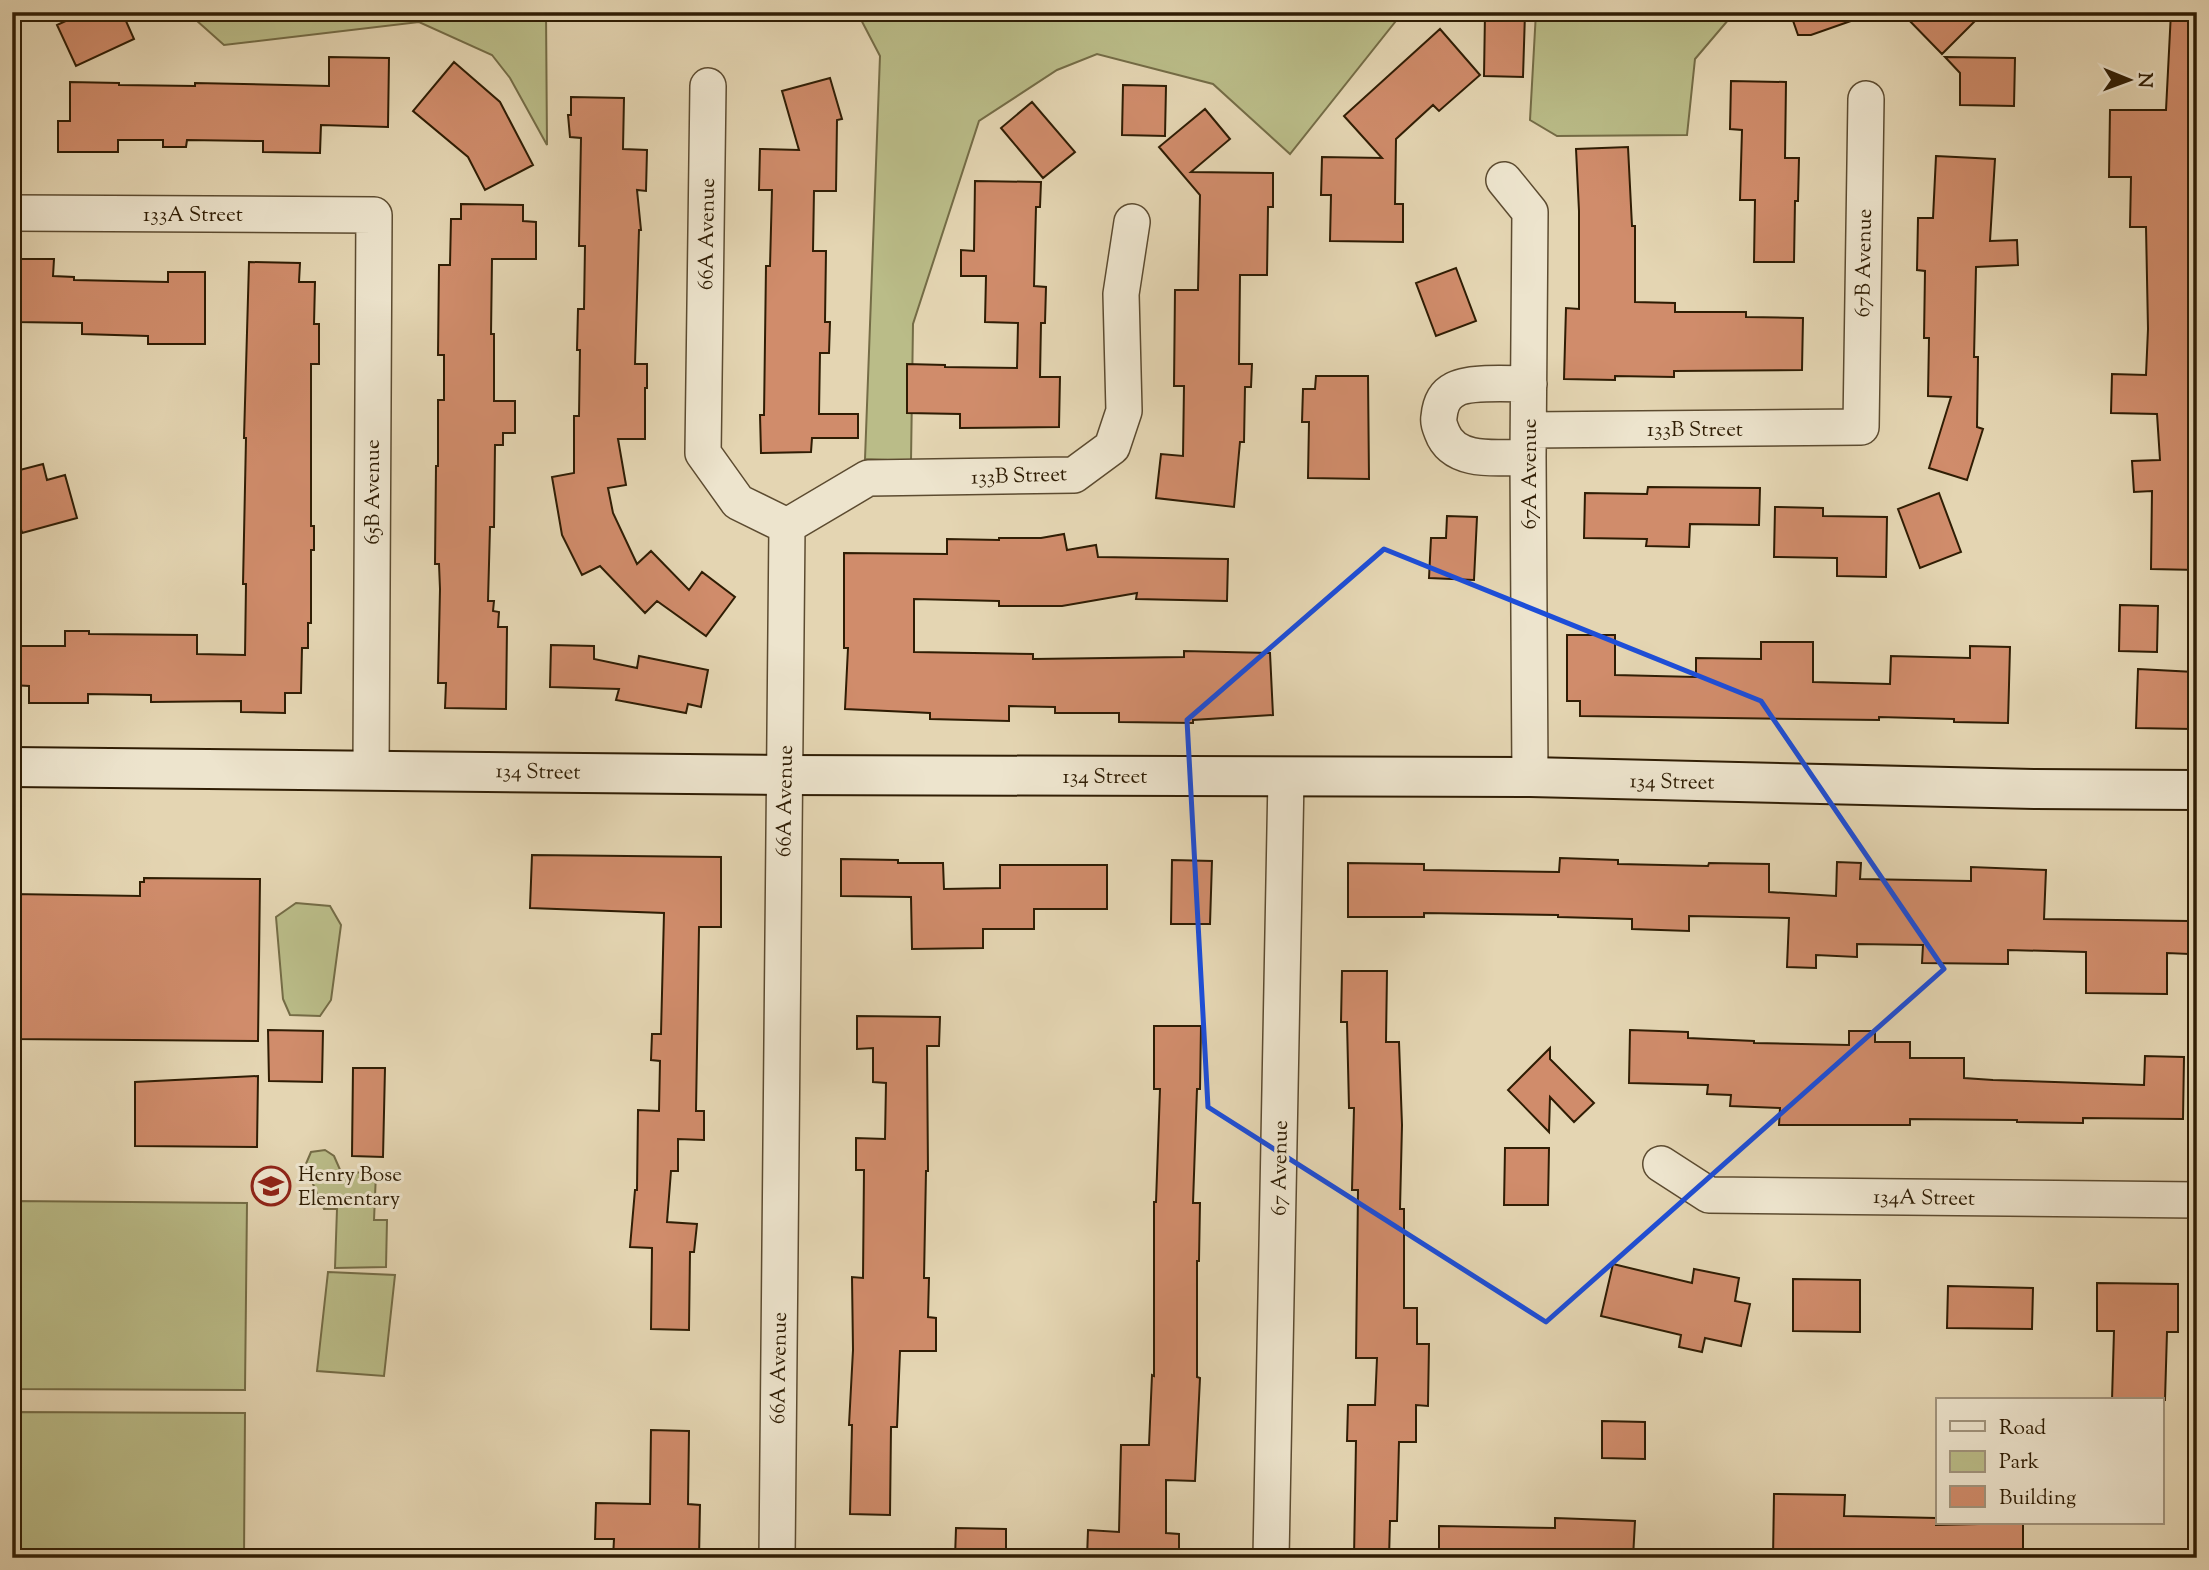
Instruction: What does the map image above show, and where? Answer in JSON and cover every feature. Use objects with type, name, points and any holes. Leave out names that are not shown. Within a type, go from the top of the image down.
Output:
[{"type":"street","name":"66A Avenue","points":[[708,86],[703,453],[738,502],[787,526],[777,1558]]},
{"type":"street","name":"67B Avenue","points":[[1861,427],[1866,100]]},
{"type":"street","name":"67A Avenue","points":[[1504,180],[1530,212],[1531,778]]},
{"type":"street","name":"133A Street","points":[[12,213],[374,215]]},
{"type":"street","name":"65B Avenue","points":[[370,769],[374,215]]},
{"type":"street","name":"133B Street","points":[[787,526],[868,478],[1074,475],[1112,447],[1124,411],[1122,294],[1132,222]]},
{"type":"street","points":[[1529,384],[1483,384],[1455,389],[1443,400],[1438,419],[1445,440],[1459,453],[1485,457],[1529,443]]},
{"type":"street","name":"133B Street","points":[[1529,443],[1861,427]]},
{"type":"street","name":"134 Street","points":[[12,767],[783,775],[1531,778],[2197,790]]},
{"type":"street","name":"67 Avenue","points":[[1271,1558],[1286,777]]},
{"type":"street","name":"134A Street","points":[[1661,1164],[1709,1195],[2197,1200]]},
{"type":"highlighted area","points":[[1384,549],[1761,701],[1944,969],[1546,1322],[1208,1107],[1187,720]]},
{"type":"green space","points":[[187,12],[546,12],[547,145],[510,78],[492,55],[419,22],[224,45]]},
{"type":"green space","points":[[857,12],[1403,12],[1290,154],[1213,84],[1097,54],[1057,70],[979,121],[913,324],[911,461],[865,459],[880,56]]},
{"type":"green space","points":[[1536,12],[1735,12],[1695,59],[1687,135],[1557,136],[1530,120]]},
{"type":"green space","points":[[296,903],[330,906],[341,925],[331,1000],[320,1016],[290,1015],[283,999],[276,917]]},
{"type":"green space","points":[[325,1150],[334,1156],[341,1172],[376,1173],[374,1220],[387,1220],[386,1267],[335,1268],[337,1209],[324,1209],[305,1166],[311,1152]]},
{"type":"green space","points":[[12,1201],[247,1203],[245,1390],[12,1389]]},
{"type":"green space","points":[[328,1272],[395,1275],[384,1376],[317,1371]]},
{"type":"green space","points":[[12,1412],[245,1413],[244,1558],[12,1558]]},
{"type":"building","points":[[85,12],[122,12],[134,39],[76,66],[57,25]]},
{"type":"building","points":[[1790,12],[1864,12],[1865,16],[1811,35],[1798,35]]},
{"type":"building","points":[[1901,12],[1984,12],[1942,54]]},
{"type":"building","points":[[2171,12],[2197,12],[2197,335],[2193,428],[2197,427],[2197,570],[2151,569],[2152,491],[2134,492],[2132,461],[2160,460],[2157,414],[2111,413],[2112,374],[2146,375],[2148,329],[2146,227],[2130,227],[2131,177],[2109,177],[2110,110],[2166,110]]},
{"type":"building","points":[[1485,13],[1525,13],[1523,77],[1484,76]]},
{"type":"building","points":[[1440,29],[1480,75],[1439,111],[1433,105],[1396,139],[1395,204],[1403,204],[1403,242],[1330,241],[1331,195],[1321,195],[1322,157],[1382,158],[1344,116]]},
{"type":"building","points":[[329,57],[389,58],[388,127],[321,125],[320,153],[263,152],[263,141],[187,140],[186,147],[163,147],[163,140],[118,140],[118,152],[58,152],[58,121],[70,121],[70,82],[119,85],[195,86],[195,83],[329,86]]},
{"type":"building","points":[[1945,57],[2015,58],[2014,106],[1960,105],[1960,73]]},
{"type":"building","points":[[454,62],[500,102],[533,165],[485,190],[468,157],[413,111]]},
{"type":"building","points":[[830,78],[842,119],[837,120],[836,191],[814,191],[813,251],[826,251],[825,322],[830,322],[829,353],[820,353],[819,414],[858,414],[858,438],[812,438],[811,452],[761,453],[766,266],[770,266],[772,190],[759,190],[760,149],[799,150],[782,91]]},
{"type":"building","points":[[1731,81],[1786,82],[1785,158],[1799,158],[1794,262],[1754,262],[1755,200],[1740,200],[1742,130],[1730,129]]},
{"type":"building","points":[[1123,85],[1166,86],[1165,136],[1122,135]]},
{"type":"building","points":[[571,97],[624,98],[623,149],[647,150],[646,191],[637,190],[641,230],[635,364],[647,364],[645,439],[618,439],[626,485],[608,488],[613,513],[637,564],[651,551],[689,590],[702,572],[735,597],[706,636],[657,601],[645,613],[600,566],[582,575],[562,535],[552,477],[574,473],[574,416],[579,416],[578,309],[584,309],[585,246],[579,246],[581,138],[570,137],[568,115],[571,115]]},
{"type":"building","points":[[1032,102],[1075,152],[1043,178],[1001,128]]},
{"type":"building","points":[[1205,109],[1230,139],[1191,172],[1273,173],[1273,207],[1268,207],[1267,275],[1240,275],[1239,364],[1252,364],[1251,387],[1245,387],[1244,442],[1240,442],[1234,507],[1156,498],[1161,454],[1183,456],[1184,386],[1174,386],[1175,290],[1198,290],[1200,195],[1159,147]]},
{"type":"building","points":[[1628,147],[1632,226],[1635,226],[1635,302],[1675,303],[1675,312],[1746,312],[1746,317],[1803,318],[1802,370],[1674,371],[1674,377],[1564,379],[1566,308],[1579,309],[1576,149]]},
{"type":"building","points":[[1936,156],[1995,159],[1990,241],[2017,240],[2018,265],[1976,267],[1974,357],[1978,357],[1977,427],[1983,429],[1967,480],[1929,468],[1951,397],[1928,396],[1929,338],[1924,338],[1925,271],[1917,270],[1918,218],[1933,218]]},
{"type":"building","points":[[975,181],[1041,182],[1040,207],[1036,207],[1034,286],[1046,287],[1045,323],[1041,323],[1040,377],[1060,377],[1059,427],[960,428],[960,414],[907,413],[907,364],[1017,368],[1018,323],[985,322],[986,276],[961,276],[961,250],[974,251]]},
{"type":"building","points":[[461,204],[523,205],[523,221],[536,222],[536,259],[492,259],[494,401],[515,401],[515,433],[503,433],[503,445],[495,445],[494,527],[490,527],[488,601],[494,601],[493,611],[499,612],[498,627],[507,627],[506,709],[445,708],[446,683],[438,683],[440,589],[439,564],[435,564],[436,466],[438,400],[444,400],[444,355],[438,355],[439,265],[450,265],[451,219],[461,219]]},
{"type":"building","points":[[17,259],[54,259],[53,276],[74,277],[74,280],[168,282],[168,272],[205,272],[205,344],[148,344],[148,336],[82,334],[82,323],[15,322]]},
{"type":"building","points":[[249,262],[300,263],[299,282],[315,282],[314,324],[319,324],[319,364],[311,364],[311,526],[314,526],[314,550],[311,550],[311,623],[308,623],[308,648],[302,648],[301,693],[285,693],[285,713],[241,712],[241,701],[151,702],[151,695],[88,694],[88,703],[29,703],[29,686],[12,685],[12,646],[65,646],[65,631],[89,631],[89,634],[197,635],[197,654],[245,655],[244,438]]},
{"type":"building","points":[[1456,268],[1476,321],[1436,336],[1416,283]]},
{"type":"building","points":[[1316,376],[1368,376],[1369,479],[1308,478],[1309,422],[1302,422],[1303,389],[1315,389]]},
{"type":"building","points":[[43,464],[47,480],[65,475],[77,518],[22,533],[12,495],[12,472]]},
{"type":"building","points":[[1648,487],[1760,488],[1759,525],[1690,524],[1689,547],[1646,546],[1647,539],[1584,538],[1585,493],[1647,494]]},
{"type":"building","points":[[1939,493],[1961,552],[1920,568],[1898,509]]},
{"type":"building","points":[[1775,507],[1823,508],[1823,516],[1887,517],[1886,577],[1837,576],[1837,558],[1774,557]]},
{"type":"building","points":[[1447,516],[1477,517],[1474,580],[1429,578],[1431,538],[1446,538]]},
{"type":"building","points":[[1064,534],[1067,550],[1096,545],[1098,557],[1228,559],[1227,601],[1136,599],[1137,593],[1062,606],[999,606],[999,601],[914,599],[914,652],[1033,654],[1033,659],[1184,657],[1184,651],[1270,653],[1273,715],[1193,720],[1193,723],[1119,722],[1119,713],[1055,713],[1055,707],[1009,706],[1009,721],[930,719],[930,713],[845,709],[848,648],[844,648],[844,553],[947,554],[947,539],[999,540]]},
{"type":"building","points":[[2120,605],[2158,606],[2157,652],[2119,651]]},
{"type":"building","points":[[1567,635],[1615,635],[1615,675],[1696,677],[1696,658],[1761,659],[1761,642],[1813,642],[1813,682],[1890,684],[1891,656],[1970,658],[1970,646],[2010,647],[2008,723],[1879,717],[1879,720],[1580,716],[1580,701],[1567,701]]},
{"type":"building","points":[[551,645],[594,646],[594,659],[637,668],[639,656],[708,670],[701,707],[688,704],[686,713],[616,700],[619,689],[550,687]]},
{"type":"building","points":[[2138,669],[2194,672],[2192,729],[2136,728]]},
{"type":"building","points":[[532,855],[721,857],[721,927],[699,927],[696,1111],[704,1111],[704,1140],[678,1139],[678,1171],[671,1171],[667,1222],[697,1224],[694,1252],[690,1252],[689,1330],[651,1329],[652,1248],[630,1247],[637,1190],[638,1110],[659,1111],[660,1061],[651,1060],[652,1034],[661,1034],[664,913],[530,908]]},
{"type":"building","points":[[1560,858],[1618,860],[1618,864],[1769,864],[1769,892],[1836,896],[1837,862],[1861,863],[1860,879],[1971,881],[1971,867],[2046,870],[2044,919],[2189,921],[2189,954],[2167,953],[2167,994],[2086,993],[2086,952],[2008,950],[2008,964],[1922,963],[1923,945],[1857,944],[1857,957],[1816,955],[1816,968],[1787,967],[1789,918],[1689,916],[1689,931],[1632,929],[1632,919],[1558,915],[1424,913],[1424,917],[1348,917],[1348,863],[1424,864],[1424,870],[1559,872]]},
{"type":"building","points":[[841,859],[943,863],[944,889],[1000,888],[1000,865],[1107,865],[1107,909],[1034,909],[1034,929],[983,929],[983,948],[912,949],[911,897],[841,896]]},
{"type":"building","points":[[1172,860],[1212,861],[1210,924],[1171,924]]},
{"type":"building","points":[[144,878],[260,879],[258,1041],[12,1039],[12,894],[140,896],[140,882],[144,882]]},
{"type":"building","points":[[1342,971],[1387,971],[1386,1042],[1399,1042],[1402,1125],[1400,1209],[1404,1209],[1404,1308],[1417,1308],[1417,1344],[1429,1344],[1428,1406],[1416,1405],[1416,1442],[1399,1442],[1397,1521],[1390,1521],[1389,1558],[1354,1558],[1356,1441],[1347,1441],[1348,1405],[1375,1405],[1377,1358],[1356,1358],[1358,1190],[1352,1190],[1354,1108],[1349,1108],[1347,1022],[1341,1022]]},
{"type":"building","points":[[857,1016],[940,1017],[939,1046],[927,1046],[928,1171],[924,1278],[929,1278],[928,1317],[936,1318],[936,1351],[900,1351],[897,1427],[891,1427],[890,1515],[850,1514],[852,1277],[863,1278],[864,1170],[856,1170],[856,1138],[885,1139],[886,1083],[873,1082],[873,1048],[857,1049]]},
{"type":"building","points":[[1154,1026],[1201,1026],[1193,1203],[1200,1203],[1197,1377],[1200,1378],[1195,1481],[1166,1480],[1166,1533],[1179,1534],[1179,1558],[1087,1558],[1088,1530],[1119,1532],[1121,1445],[1149,1445],[1152,1375],[1154,1376],[1154,1202],[1160,1089],[1154,1089]]},
{"type":"building","points":[[268,1030],[323,1031],[322,1082],[269,1081]]},
{"type":"building","points":[[1630,1030],[1688,1032],[1688,1038],[1754,1043],[1849,1045],[1849,1031],[1875,1031],[1875,1042],[1910,1042],[1910,1058],[1964,1058],[1964,1078],[1993,1080],[2144,1085],[2145,1056],[2184,1057],[2183,1119],[2083,1118],[2083,1123],[1910,1119],[1910,1125],[1779,1125],[1780,1108],[1730,1106],[1731,1095],[1707,1094],[1708,1085],[1629,1083]]},
{"type":"building","points":[[1550,1048],[1550,1059],[1594,1103],[1574,1122],[1550,1097],[1549,1132],[1508,1090]]},
{"type":"building","points":[[353,1068],[385,1068],[383,1157],[352,1156]]},
{"type":"building","points":[[258,1076],[257,1147],[135,1146],[135,1082]]},
{"type":"building","points":[[1505,1148],[1549,1148],[1548,1205],[1504,1205]]},
{"type":"building","points":[[1613,1264],[1692,1283],[1694,1269],[1739,1278],[1735,1301],[1750,1304],[1741,1346],[1705,1338],[1702,1352],[1679,1347],[1681,1335],[1601,1316]]},
{"type":"building","points":[[1793,1279],[1860,1280],[1860,1332],[1793,1331]]},
{"type":"building","points":[[2097,1283],[2178,1284],[2178,1332],[2167,1332],[2165,1400],[2112,1398],[2114,1331],[2097,1331]]},
{"type":"building","points":[[1948,1286],[2033,1288],[2032,1329],[1947,1328]]},
{"type":"building","points":[[1602,1421],[1645,1422],[1645,1459],[1602,1458]]},
{"type":"building","points":[[651,1430],[689,1431],[688,1504],[700,1505],[699,1558],[613,1558],[614,1539],[595,1539],[596,1503],[650,1504]]},
{"type":"building","points":[[1774,1494],[1845,1495],[1844,1516],[1936,1518],[1936,1525],[2023,1524],[2023,1558],[1773,1558]]},
{"type":"building","points":[[1555,1518],[1635,1521],[1633,1558],[1480,1558],[1480,1553],[1439,1552],[1439,1526],[1555,1528]]},
{"type":"building","points":[[956,1528],[1006,1529],[1006,1558],[955,1558]]},
{"type":"place","name":"Henry Bose Elementary","points":[[271,1186]]}]
